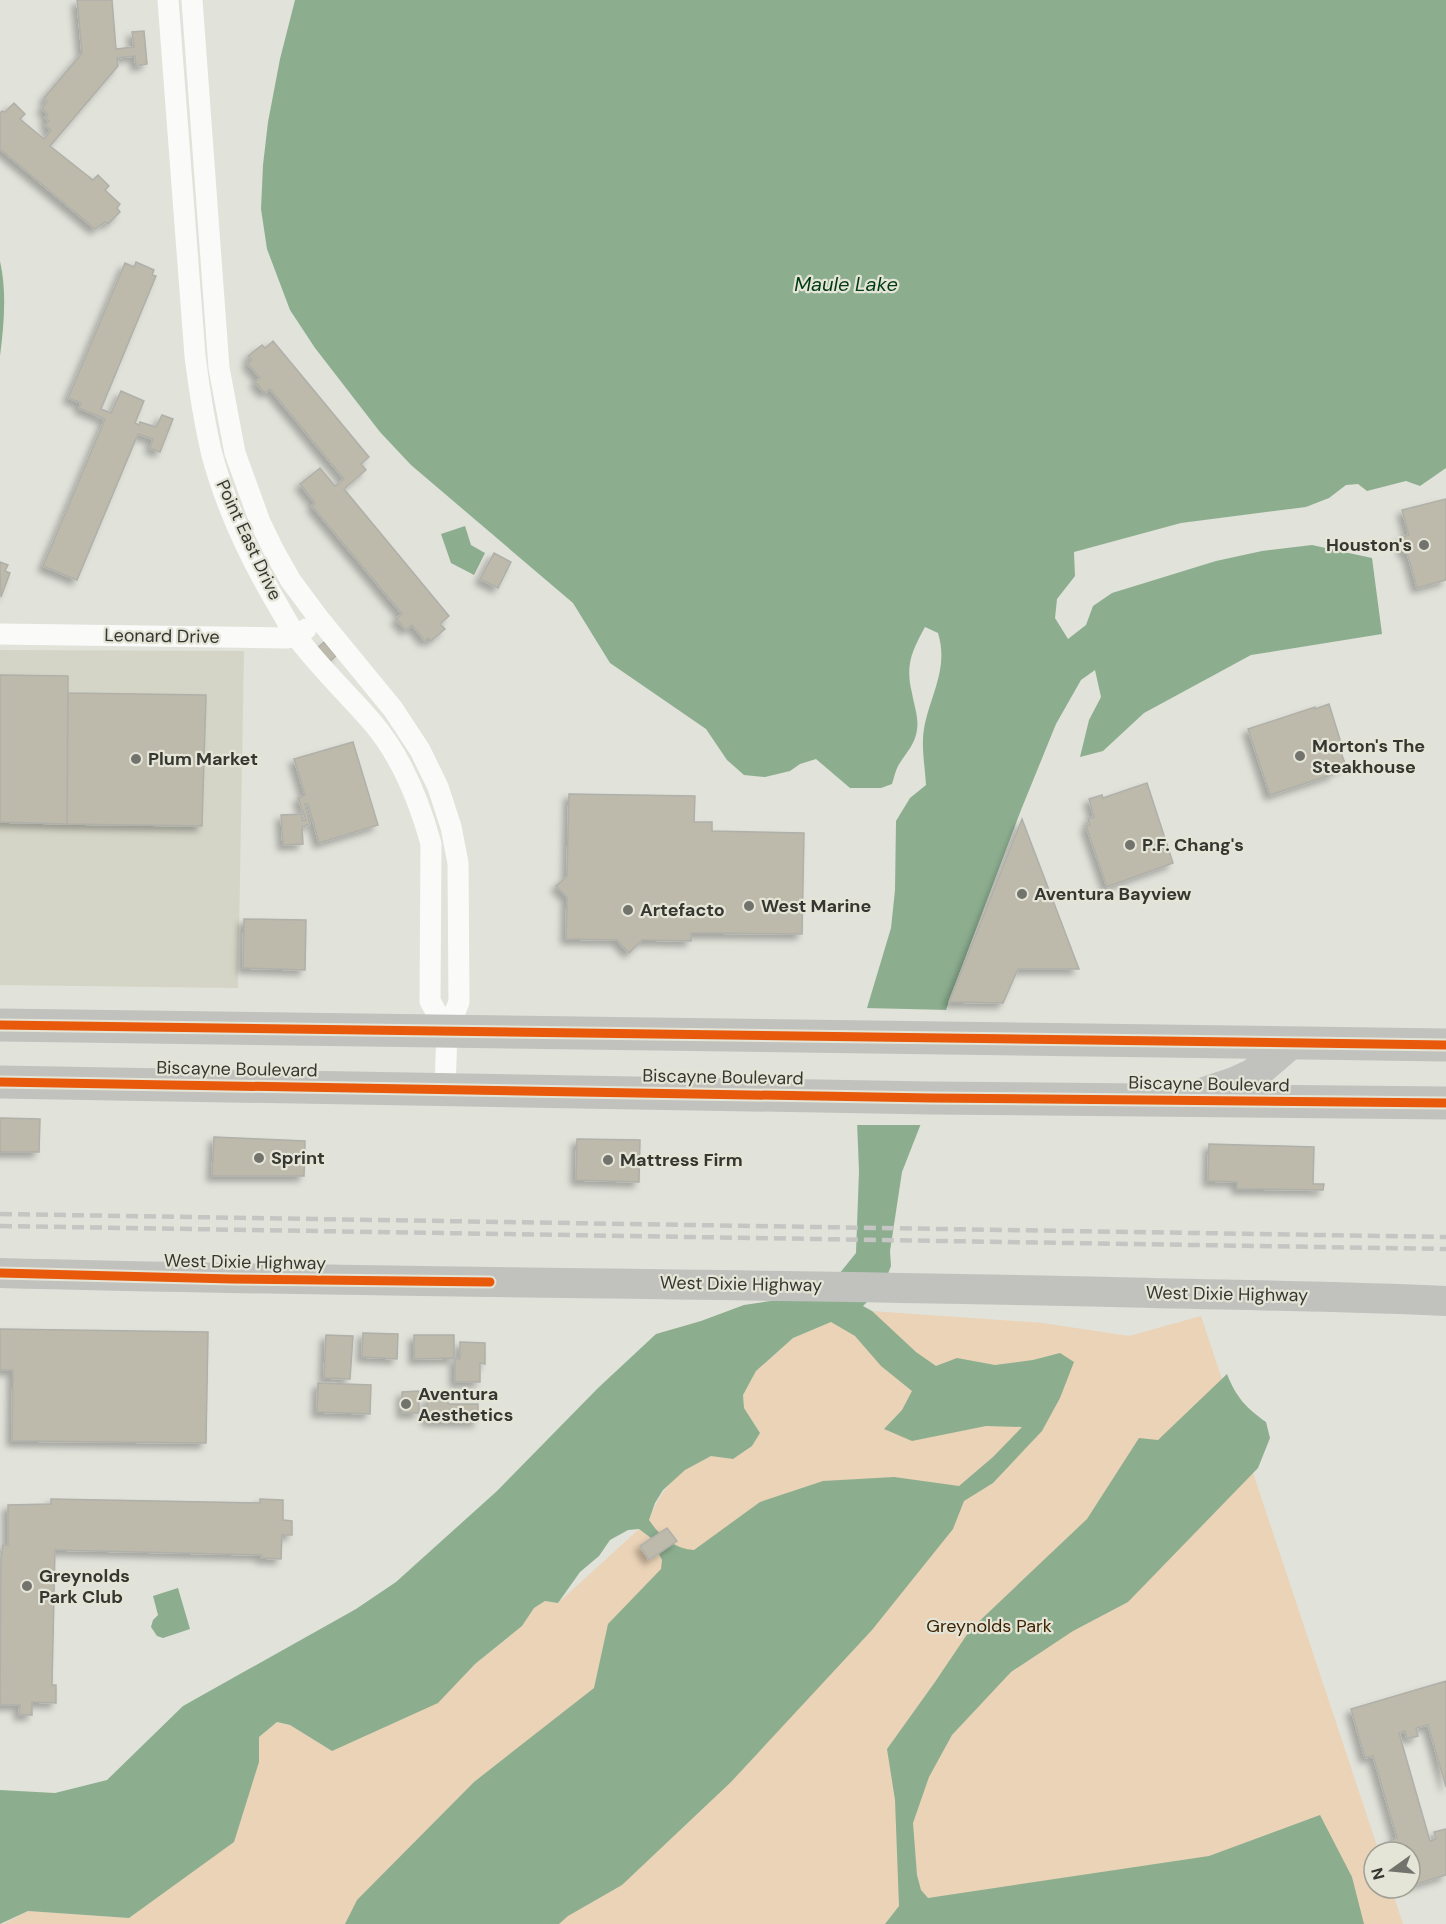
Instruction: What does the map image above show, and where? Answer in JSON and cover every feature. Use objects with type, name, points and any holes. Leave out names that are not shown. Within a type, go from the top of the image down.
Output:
[{"type":"main road","points":[[0,1025],[1446,1045]]},
{"type":"main road","points":[[1184,1100],[1253,1075],[1290,1043]]},
{"type":"main road","name":"Biscayne Boulevard","points":[[0,1082],[967,1098],[1446,1103]]},
{"type":"street","name":"Point East Drive","points":[[168,0],[195,356],[204,418],[218,475],[263,579],[296,636],[372,723],[393,752],[411,784],[425,822],[432,864],[430,1001],[447,1031]]},
{"type":"street","name":"Point East Drive","points":[[192,0],[219,368],[232,443],[248,494],[274,551],[291,581],[393,709],[420,750],[438,787],[451,826],[459,863],[459,1002],[447,1031],[445,1089]]},
{"type":"street","points":[[296,636],[320,620]]},
{"type":"street","name":"Leonard Drive","points":[[0,634],[287,638],[296,636]]},
{"type":"street","name":"West Dixie Highway","points":[[0,1273],[232,1279],[765,1284],[1332,1296],[1446,1301]]},
{"type":"shaded area","points":[[0,650],[244,651],[238,988],[0,985]]},
{"type":"green space","name":"Greynolds Park","points":[[857,1310],[1043,1323],[1129,1336],[1201,1316],[1375,1840],[1362,1840],[1362,1900],[1395,1900],[1403,1924],[3,1924],[28,1911],[129,1918],[259,1762],[259,1737],[277,1722],[290,1725],[332,1751],[460,1679],[522,1626],[534,1608],[545,1601],[558,1603],[649,1520],[665,1490],[680,1473],[699,1460],[710,1456],[733,1459],[760,1433],[744,1408],[743,1395],[756,1371],[793,1338]]},
{"type":"water","name":"Maule Lake","points":[[295,0],[1446,0],[1446,468],[1420,486],[1406,481],[1367,491],[1358,484],[1346,485],[1329,498],[1306,507],[1181,523],[1074,552],[1075,576],[1057,599],[1055,618],[1068,639],[1086,625],[1093,606],[1112,593],[1216,561],[1262,551],[1312,545],[1372,558],[1382,634],[1251,655],[1144,713],[1103,751],[1080,757],[1089,720],[1101,697],[1095,670],[1081,680],[1056,724],[950,998],[937,1038],[931,1098],[902,1172],[890,1251],[891,1266],[883,1286],[863,1306],[872,1311],[916,1352],[936,1366],[957,1358],[995,1365],[1033,1360],[1060,1353],[1074,1362],[1060,1398],[1042,1431],[993,1483],[964,1501],[953,1529],[872,1630],[731,1782],[622,1885],[568,1916],[559,1924],[345,1924],[357,1900],[474,1782],[594,1688],[608,1624],[661,1569],[662,1560],[651,1538],[639,1529],[628,1530],[610,1540],[599,1556],[580,1572],[558,1603],[545,1601],[534,1608],[522,1626],[475,1664],[438,1703],[332,1751],[290,1725],[277,1722],[259,1737],[259,1762],[234,1842],[129,1918],[28,1911],[0,1924],[0,1790],[55,1793],[107,1780],[183,1706],[356,1609],[396,1582],[497,1491],[598,1388],[656,1334],[744,1305],[777,1300],[839,1274],[856,1253],[859,1171],[856,1096],[858,1038],[891,928],[895,890],[896,821],[910,798],[926,785],[923,736],[940,670],[941,646],[938,633],[925,627],[913,651],[909,674],[916,712],[916,735],[898,766],[892,784],[881,788],[850,788],[816,759],[800,764],[790,771],[765,777],[744,775],[727,760],[706,729],[610,663],[573,603],[411,465],[380,432],[315,348],[290,310],[267,249],[261,209],[268,122],[280,59]],"holes":[[[831,1322],[855,1336],[881,1366],[912,1391],[902,1410],[884,1429],[912,1441],[986,1426],[1022,1427],[993,1457],[959,1486],[894,1477],[823,1481],[760,1502],[694,1550],[680,1547],[663,1536],[649,1520],[663,1490],[685,1470],[711,1456],[733,1459],[752,1446],[760,1433],[744,1408],[743,1395],[756,1371],[793,1338]]]},
{"type":"water","points":[[0,261],[4,320],[0,356]]},
{"type":"water","points":[[465,526],[471,545],[485,553],[474,575],[451,563],[441,534]]},
{"type":"water","points":[[1227,1374],[1242,1401],[1266,1422],[1270,1438],[1258,1468],[1128,1602],[1073,1631],[1011,1672],[952,1735],[929,1777],[913,1823],[917,1875],[921,1890],[928,1898],[1209,1856],[1320,1815],[1352,1877],[1364,1924],[885,1924],[899,1906],[895,1800],[887,1749],[970,1630],[1087,1519],[1139,1438],[1158,1440]]},
{"type":"water","points":[[178,1588],[190,1629],[163,1638],[157,1636],[151,1627],[158,1615],[153,1596]]},
{"type":"pier","points":[[864,1008],[949,1010],[940,1039],[934,1098],[923,1125],[854,1125],[855,1037]]},
{"type":"building","points":[[77,0],[112,0],[116,49],[134,47],[132,32],[144,31],[147,64],[136,66],[135,56],[117,58],[118,66],[50,146],[93,180],[98,175],[109,186],[105,190],[120,204],[117,208],[120,212],[108,224],[105,222],[95,229],[0,149],[0,113],[5,112],[14,103],[25,114],[20,119],[44,139],[51,130],[45,125],[49,121],[45,118],[48,114],[42,109],[47,101],[44,98],[82,53]]},
{"type":"building","points":[[136,262],[154,270],[152,275],[156,276],[101,409],[111,413],[121,391],[144,401],[135,423],[139,425],[140,422],[156,427],[162,415],[173,419],[160,452],[150,448],[153,439],[138,434],[77,580],[43,566],[105,419],[79,408],[81,403],[68,398],[125,263],[134,267]]},
{"type":"building","points":[[273,341],[369,457],[361,464],[366,470],[344,489],[449,616],[440,624],[445,629],[431,641],[428,638],[425,641],[412,625],[406,630],[396,619],[402,614],[312,506],[315,503],[300,484],[320,468],[335,486],[344,479],[270,389],[265,393],[255,382],[260,378],[247,363],[252,360],[248,356],[262,345],[265,348]]},
{"type":"building","name":"Houston's","points":[[1446,499],[1446,580],[1417,588],[1407,552],[1404,553],[1400,538],[1409,535],[1402,510]]},
{"type":"building","points":[[494,553],[511,562],[498,588],[480,579]]},
{"type":"building","points":[[0,562],[8,565],[5,571],[10,573],[1,597]]},
{"type":"building","points":[[324,642],[336,656],[326,665],[314,651]]},
{"type":"building","points":[[0,675],[68,676],[67,824],[0,822]]},
{"type":"building","name":"Plum Market","points":[[68,693],[206,695],[202,826],[67,824]]},
{"type":"building","name":"Morton's The Steakhouse","points":[[1329,704],[1346,766],[1333,771],[1334,774],[1270,795],[1248,729]]},
{"type":"building","points":[[353,742],[378,825],[319,843],[308,804],[305,804],[310,824],[302,827],[303,844],[283,845],[281,815],[302,814],[302,821],[306,820],[298,798],[305,795],[294,759]]},
{"type":"building","name":"P.F. Chang's","points":[[1147,783],[1173,863],[1107,887],[1086,826],[1090,825],[1088,819],[1094,817],[1089,799],[1102,795],[1103,798]]},
{"type":"building","points":[[569,794],[695,796],[694,822],[712,822],[712,831],[804,833],[802,934],[691,933],[691,941],[642,940],[629,953],[617,940],[566,939],[567,897],[556,886],[567,876]]},
{"type":"building","name":"Aventura Bayview","points":[[1022,819],[1079,969],[1018,969],[1003,1003],[949,1002]]},
{"type":"building","points":[[244,919],[306,920],[305,970],[243,968]]},
{"type":"building","points":[[0,1118],[40,1119],[39,1152],[0,1152]]},
{"type":"building","name":"Sprint","points":[[214,1137],[305,1141],[304,1176],[212,1176]]},
{"type":"building","name":"Mattress Firm","points":[[577,1139],[640,1140],[639,1182],[576,1180]]},
{"type":"building","points":[[1209,1144],[1314,1147],[1313,1184],[1324,1184],[1323,1190],[1237,1189],[1237,1182],[1208,1181]]},
{"type":"building","points":[[0,1329],[208,1332],[206,1443],[12,1441],[13,1370],[0,1370]]},
{"type":"building","points":[[363,1333],[398,1334],[397,1359],[362,1357]]},
{"type":"building","points":[[326,1335],[353,1336],[350,1379],[324,1378]]},
{"type":"building","points":[[414,1335],[454,1335],[454,1358],[414,1359]]},
{"type":"building","points":[[460,1342],[485,1343],[485,1364],[480,1363],[480,1382],[455,1382],[455,1359],[460,1359]]},
{"type":"building","points":[[318,1383],[371,1385],[370,1414],[317,1412]]},
{"type":"building","points":[[419,1391],[419,1413],[402,1413],[402,1392]]},
{"type":"building","points":[[427,1398],[448,1398],[448,1404],[478,1404],[478,1422],[427,1421]]},
{"type":"building","name":"Greynolds Park Club","points":[[51,1499],[260,1503],[260,1499],[283,1500],[283,1520],[292,1521],[292,1535],[282,1535],[281,1559],[261,1558],[261,1555],[55,1550],[52,1685],[56,1685],[56,1703],[32,1702],[32,1715],[19,1715],[20,1705],[0,1705],[1,1558],[3,1545],[8,1545],[8,1505],[51,1504]]},
{"type":"building","points":[[667,1528],[677,1541],[649,1560],[640,1546]]},
{"type":"building","points":[[1446,1681],[1446,1787],[1428,1725],[1416,1728],[1418,1736],[1407,1739],[1405,1731],[1399,1733],[1430,1841],[1436,1839],[1434,1832],[1446,1829],[1446,1875],[1422,1882],[1422,1840],[1391,1840],[1397,1838],[1373,1756],[1365,1758],[1351,1709]]},
{"type":"railway","points":[[0,1214],[1446,1237]]},
{"type":"railway","points":[[0,1226],[1446,1249]]},
{"type":"cycle path","points":[[0,1025],[1446,1045]]},
{"type":"cycle path","points":[[0,1082],[931,1098],[1446,1103]]},
{"type":"cycle path","points":[[0,1273],[490,1282]]},
{"type":"place","name":"Houston's","points":[[1424,545]]},
{"type":"place","name":"Morton's The Steakhouse","points":[[1300,756]]},
{"type":"place","name":"Plum Market","points":[[136,759]]},
{"type":"place","name":"P.F. Chang's","points":[[1130,845]]},
{"type":"place","name":"Aventura Bayview","points":[[1022,894]]},
{"type":"place","name":"West Marine","points":[[749,906]]},
{"type":"place","name":"Artefacto","points":[[628,910]]},
{"type":"place","name":"Sprint","points":[[259,1158]]},
{"type":"place","name":"Mattress Firm","points":[[608,1160]]},
{"type":"place","name":"Aventura Aesthetics","points":[[406,1404]]},
{"type":"place","name":"Greynolds Park Club","points":[[27,1586]]}]
